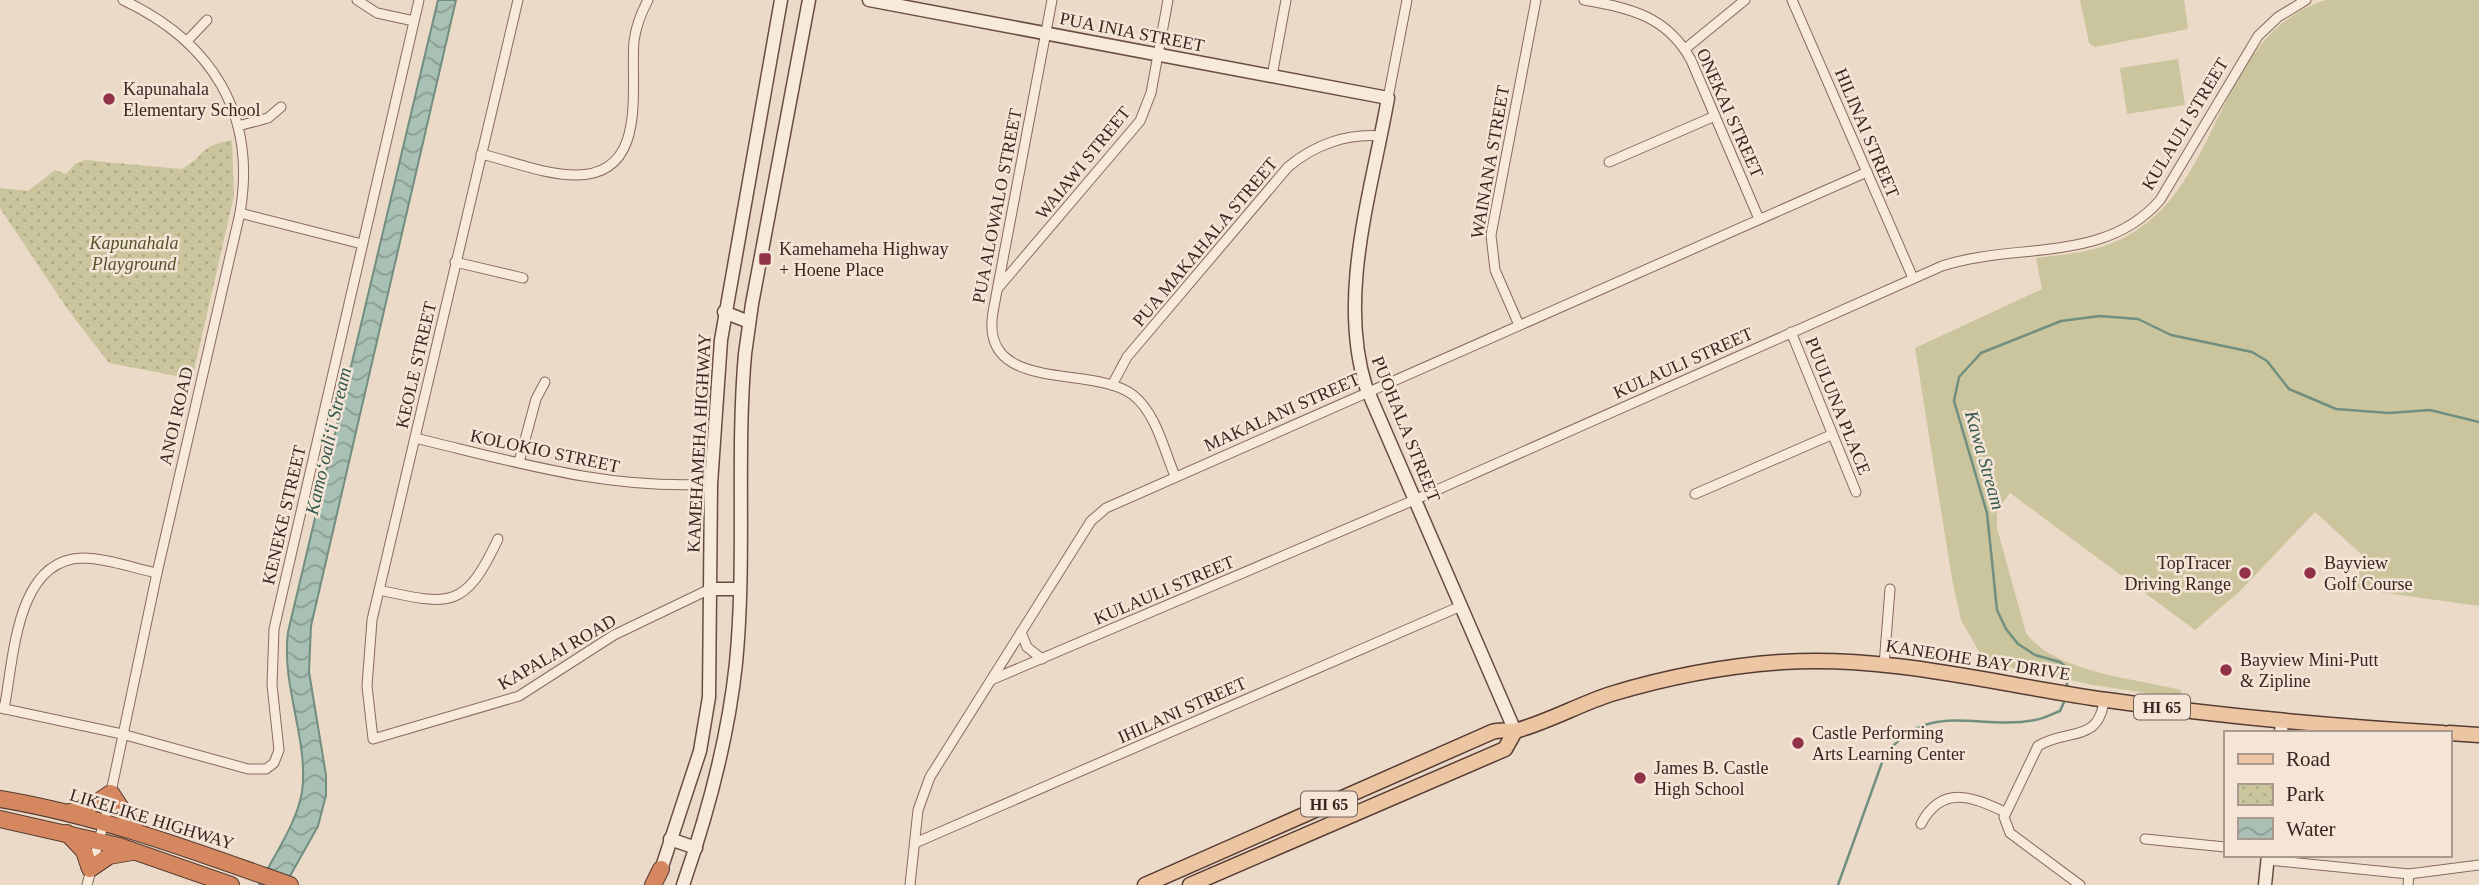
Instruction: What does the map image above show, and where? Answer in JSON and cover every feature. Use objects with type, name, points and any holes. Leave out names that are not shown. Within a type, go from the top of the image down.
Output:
[{"type":"highway","points":[[69,812],[96,803],[111,793],[136,831]]},
{"type":"highway","name":"LIKELIKE HIGHWAY","points":[[0,799],[104,821],[290,885]]},
{"type":"highway","name":"LIKELIKE HIGHWAY","points":[[0,820],[99,840],[231,885]]},
{"type":"highway","points":[[67,833],[80,846],[90,869],[109,856],[135,851]]},
{"type":"main road","name":"KAMEHAMEHA HIGHWAY","points":[[657,880],[700,751],[709,697],[711,484],[724,312],[781,0]]},
{"type":"main road","points":[[682,885],[696,848],[721,754],[736,665],[741,408],[749,322],[809,0]]},
{"type":"main road","name":"PUA INIA STREET","points":[[869,0],[1388,97]]},
{"type":"main road","name":"PUOHALA STREET","points":[[1388,97],[1353,300],[1355,345],[1368,392],[1515,731]]},
{"type":"main road","points":[[724,312],[749,322]]},
{"type":"main road","points":[[710,589],[739,589]]},
{"type":"main road","name":"KANEOHE BAY DRIVE","points":[[1145,885],[1492,732],[1515,731],[1610,695],[1696,673],[1784,662],[1884,665],[1975,676],[2104,700],[2252,717],[2282,727],[2389,731]]},
{"type":"main road","points":[[2252,717],[2268,731]]},
{"type":"main road","name":"KANEOHE BAY DRIVE","points":[[1190,885],[1505,749],[1515,731]]},
{"type":"main road","points":[[2451,733],[2479,735]]},
{"type":"main road","points":[[1384,780],[1392,797]]},
{"type":"main road","points":[[670,839],[696,848]]},
{"type":"main road","points":[[2265,885],[2268,857]]},
{"type":"street","name":"ANOI ROAD","points":[[87,885],[111,793],[157,573],[240,213],[244,165],[238,126],[216,74],[188,40],[160,18],[123,0]]},
{"type":"street","points":[[357,0],[377,13],[414,21]]},
{"type":"street","name":"KENEKE STREET","points":[[2,709],[122,734],[256,771],[266,769],[276,759],[279,750],[272,685],[274,629],[419,0]]},
{"type":"street","name":"KEOLE STREET","points":[[373,739],[368,670],[370,638],[379,590],[519,0]]},
{"type":"street","points":[[481,154],[576,175],[599,170],[613,162],[625,148],[631,131],[634,41],[648,0]]},
{"type":"street","name":"PUA ALOWALO STREET","points":[[1052,0],[997,289],[992,320],[993,335],[999,350],[1010,361],[1030,370],[1126,390],[1145,407],[1175,476]]},
{"type":"street","name":"WAIAWI STREET","points":[[997,289],[1136,128],[1149,103],[1168,0]]},
{"type":"street","points":[[1272,76],[1286,0]]},
{"type":"street","name":"PUOHALA STREET","points":[[1388,97],[1407,0]]},
{"type":"street","name":"WAINANA STREET","points":[[1519,325],[1495,270],[1491,235],[1536,0]]},
{"type":"street","name":"ONEKAI STREET","points":[[1584,0],[1643,13],[1670,31],[1685,50],[1759,219]]},
{"type":"street","points":[[1685,50],[1745,0]]},
{"type":"street","name":"HILINAI STREET","points":[[1792,0],[1913,278]]},
{"type":"street","name":"KULAULI STREET","points":[[991,680],[1415,499],[1913,278],[1975,257],[2099,241],[2133,226],[2152,210],[2167,190],[2250,47],[2278,17],[2306,0]]},
{"type":"street","points":[[188,40],[207,20]]},
{"type":"street","points":[[238,126],[268,118],[281,107]]},
{"type":"street","points":[[1609,162],[1715,116]]},
{"type":"street","name":"PUA MAKAHALA STREET","points":[[1112,385],[1127,358],[1288,167],[1311,151],[1347,136],[1381,135]]},
{"type":"street","name":"MAKALANI STREET","points":[[910,885],[918,810],[925,788],[1021,632],[1098,514],[1114,503],[1867,172]]},
{"type":"street","points":[[240,213],[362,244]]},
{"type":"street","points":[[455,262],[523,278]]},
{"type":"street","name":"PUULUNA PLACE","points":[[1791,332],[1856,492]]},
{"type":"street","points":[[519,462],[534,405],[545,382]]},
{"type":"street","points":[[1695,494],[1832,435]]},
{"type":"street","name":"KOLOKIO STREET","points":[[415,438],[623,484],[711,484]]},
{"type":"street","points":[[379,590],[433,601],[458,595],[478,579],[498,539]]},
{"type":"street","points":[[2,709],[25,603],[31,589],[46,571],[67,560],[83,558],[157,573]]},
{"type":"street","name":"KAPALAI ROAD","points":[[373,739],[519,696],[614,635],[710,589]]},
{"type":"street","points":[[1884,665],[1890,589]]},
{"type":"street","name":"IHILANI STREET","points":[[915,844],[1461,606]]},
{"type":"street","points":[[1021,632],[1027,647],[1042,659]]},
{"type":"street","points":[[2080,885],[2010,833],[2004,822],[2005,812],[2038,746],[2092,727],[2103,713],[2104,700]]},
{"type":"street","points":[[1921,824],[1936,805],[1957,797],[1978,799],[2005,812]]},
{"type":"street","points":[[2145,839],[2224,847]]},
{"type":"street","points":[[2268,857],[2409,874],[2449,871],[2479,865]]},
{"type":"street","points":[[2408,885],[2409,874]]},
{"type":"green space","points":[[2080,0],[2184,0],[2188,29],[2095,47],[2089,43]]},
{"type":"green space","points":[[2326,0],[2479,0],[2479,606],[2357,589],[2362,555],[2315,512],[2239,592],[2195,630],[2010,493],[1997,511],[1997,528],[2026,633],[2056,657],[2097,672],[2181,690],[2180,698],[2093,685],[1985,662],[1961,620],[1915,348],[2042,289],[2036,258],[2084,251],[2118,241],[2160,211],[2184,181],[2240,75],[2262,43],[2290,17]]},
{"type":"green space","points":[[2178,59],[2185,105],[2127,114],[2120,68]]},
{"type":"green space","name":"Kapunahala Playground","points":[[232,140],[234,196],[192,379],[109,363],[68,310],[0,208],[0,188],[28,191],[55,170],[66,174],[75,164],[85,160],[181,169],[212,145]]},
{"type":"water","points":[[438,0],[456,0],[311,626],[309,672],[326,775],[326,795],[318,826],[285,885],[259,885],[290,828],[302,792],[302,753],[288,673],[288,632]]},
{"type":"waterway","name":"Kawa Stream","points":[[2067,690],[2067,668],[2060,662],[2035,655],[2018,644],[2006,629],[1997,610],[1987,513],[1954,401],[1959,377],[1981,353],[2061,321],[2100,316],[2138,319],[2171,335],[2252,352],[2267,361],[2289,389],[2336,409],[2389,413],[2430,410],[2479,422]]},
{"type":"waterway","name":"Kawa Stream","points":[[1838,885],[1884,757],[1900,739],[1935,722],[2014,722],[2038,719],[2060,711],[2065,700]]},
{"type":"place","name":"Kapunahala Elementary School","points":[[109,99]]},
{"type":"place","name":"Kamehameha Highway + Hoene Place","points":[[765,259]]},
{"type":"place","name":"TopTracer Driving Range","points":[[2245,573]]},
{"type":"place","name":"Bayview Golf Course","points":[[2310,573]]},
{"type":"place","name":"Bayview Mini-Putt & Zipline","points":[[2226,670]]},
{"type":"place","name":"Castle Performing Arts Learning Center","points":[[1798,743]]},
{"type":"place","name":"James B. Castle High School","points":[[1640,778]]},
{"type":"water label","name":"Kamoʻoaliʻi Stream","points":[[328,441]]}]
